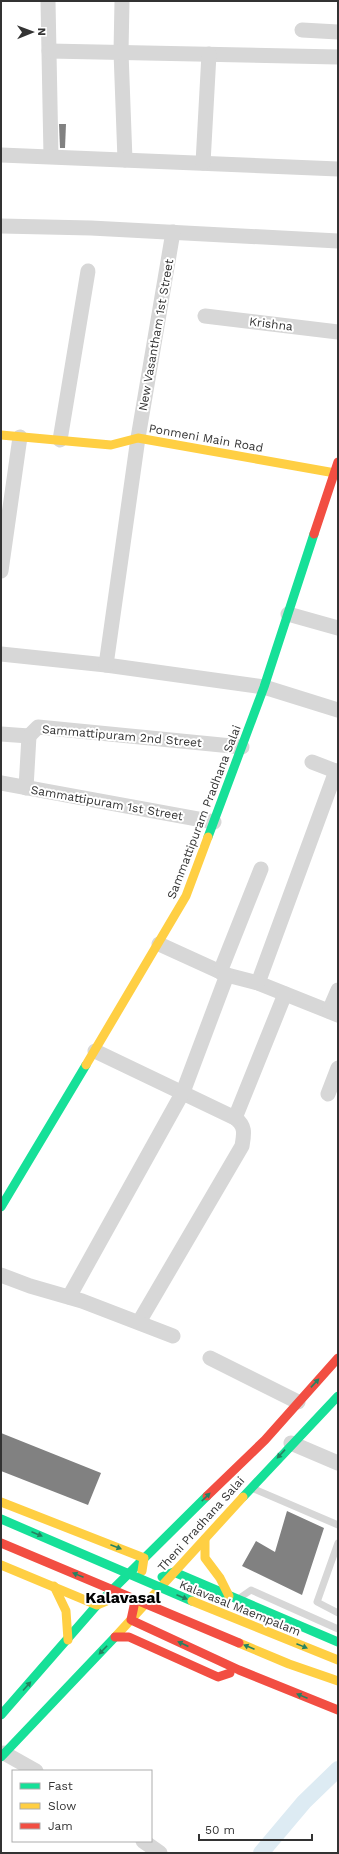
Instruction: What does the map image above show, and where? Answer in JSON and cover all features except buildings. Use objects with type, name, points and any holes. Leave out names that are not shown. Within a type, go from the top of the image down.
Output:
[{"type":"main road","name":"Ponmeni Main Road","points":[[1,435],[111,445],[138,438],[334,473]]},
{"type":"main road","name":"Sammattipuram Pradhana Salai","points":[[1,1207],[159,944],[186,896],[264,687],[338,462]]},
{"type":"main road","name":"Theni Pradhana Salai","points":[[1,1715],[98,1605],[178,1524],[265,1440],[338,1358]]},
{"type":"main road","name":"Theni Pradhana Salai","points":[[3,1755],[205,1540],[250,1487],[291,1443],[338,1396]]},
{"type":"main road","points":[[5,1504],[30,1504]]},
{"type":"main road","points":[[5,1504],[144,1558],[131,1620],[239,1670],[338,1710]]},
{"type":"main road","name":"Kalavasal Maempalam","points":[[1,1519],[180,1596],[338,1660]]},
{"type":"main road","points":[[151,1537],[157,1536],[178,1524]]},
{"type":"main road","points":[[205,1540],[205,1558],[233,1598]]},
{"type":"main road","points":[[1,1543],[289,1664],[338,1681]]},
{"type":"main road","points":[[1,1565],[98,1605],[174,1572],[338,1642]]},
{"type":"main road","points":[[1,1576],[30,1576]]},
{"type":"main road","points":[[54,1586],[66,1611],[68,1640]]},
{"type":"main road","points":[[115,1637],[129,1637],[218,1677],[239,1670]]},
{"type":"street","points":[[48,1],[52,156]]},
{"type":"street","points":[[122,1],[121,52],[125,160]]},
{"type":"street","points":[[302,30],[338,32]]},
{"type":"street","points":[[49,51],[338,57]]},
{"type":"street","points":[[203,163],[209,54]]},
{"type":"street","points":[[1,155],[338,169]]},
{"type":"street","points":[[1,226],[91,228],[338,241]]},
{"type":"street","name":"New Vasantham 1st Street","points":[[106,665],[138,438],[173,232]]},
{"type":"street","points":[[60,440],[88,271]]},
{"type":"street","name":"Krishna","points":[[205,316],[338,332]]},
{"type":"street","points":[[1,571],[20,437]]},
{"type":"street","points":[[288,614],[338,628]]},
{"type":"street","points":[[1,654],[106,665],[264,687],[338,710]]},
{"type":"street","name":"Sammattipuram 2nd Street","points":[[29,736],[38,727],[242,747]]},
{"type":"street","points":[[1,734],[29,736],[26,788]]},
{"type":"street","points":[[258,983],[337,771],[312,762]]},
{"type":"street","name":"Sammattipuram 1st Street","points":[[1,783],[214,822]]},
{"type":"street","points":[[69,1297],[183,1092],[261,869]]},
{"type":"street","points":[[159,944],[224,973],[258,983],[334,1013],[338,990]]},
{"type":"street","points":[[235,1118],[285,994]]},
{"type":"street","points":[[95,1051],[235,1118],[242,1123],[245,1132],[242,1146],[139,1322]]},
{"type":"street","points":[[328,1094],[338,1068]]},
{"type":"street","points":[[1,1275],[30,1286],[69,1297],[173,1336]]},
{"type":"street","points":[[210,1358],[298,1402]]},
{"type":"street","points":[[291,1443],[338,1463]]},
{"type":"street","points":[[3,1755],[34,1770]]},
{"type":"street","points":[[144,1842],[160,1853]]},
{"type":"lane","points":[[250,1487],[338,1525]]},
{"type":"lane","points":[[338,1542],[317,1602],[338,1614]]},
{"type":"lane","points":[[233,1598],[251,1590],[338,1629]]},
{"type":"waterway","points":[[261,1853],[304,1802],[338,1769]]},
{"type":"traffic: fast","points":[[208,837],[264,687],[314,534]]},
{"type":"traffic: fast","points":[[1,1207],[86,1065]]},
{"type":"traffic: fast","points":[[243,1497],[338,1396]]},
{"type":"traffic: fast","points":[[1,1715],[97,1605],[207,1496]]},
{"type":"traffic: fast","points":[[1,1519],[192,1601]]},
{"type":"traffic: fast","points":[[162,1577],[174,1572],[338,1642]]},
{"type":"traffic: fast","points":[[1,1757],[116,1636]]},
{"type":"traffic: slow","points":[[1,435],[111,445],[138,438],[335,473]]},
{"type":"traffic: slow","points":[[86,1065],[186,896],[208,837]]},
{"type":"traffic: slow","points":[[116,1636],[243,1497]]},
{"type":"traffic: slow","points":[[1,1502],[144,1558],[142,1571]]},
{"type":"traffic: slow","points":[[205,1539],[205,1558],[220,1578],[229,1596]]},
{"type":"traffic: slow","points":[[1,1565],[97,1605],[111,1599]]},
{"type":"traffic: slow","points":[[54,1586],[66,1611],[68,1640]]},
{"type":"traffic: slow","points":[[192,1601],[338,1660]]},
{"type":"traffic: slow","points":[[239,1643],[289,1664],[338,1681]]},
{"type":"traffic: jam","points":[[314,534],[338,462]]},
{"type":"traffic: jam","points":[[207,1496],[265,1440],[338,1358]]},
{"type":"traffic: jam","points":[[1,1543],[239,1643]]},
{"type":"traffic: jam","points":[[134,1606],[131,1620],[239,1670],[338,1710]]},
{"type":"traffic: jam","points":[[115,1637],[129,1637],[218,1677],[230,1673]]},
{"type":"district","name":"Kalavasal","points":[[123,1597]]}]
